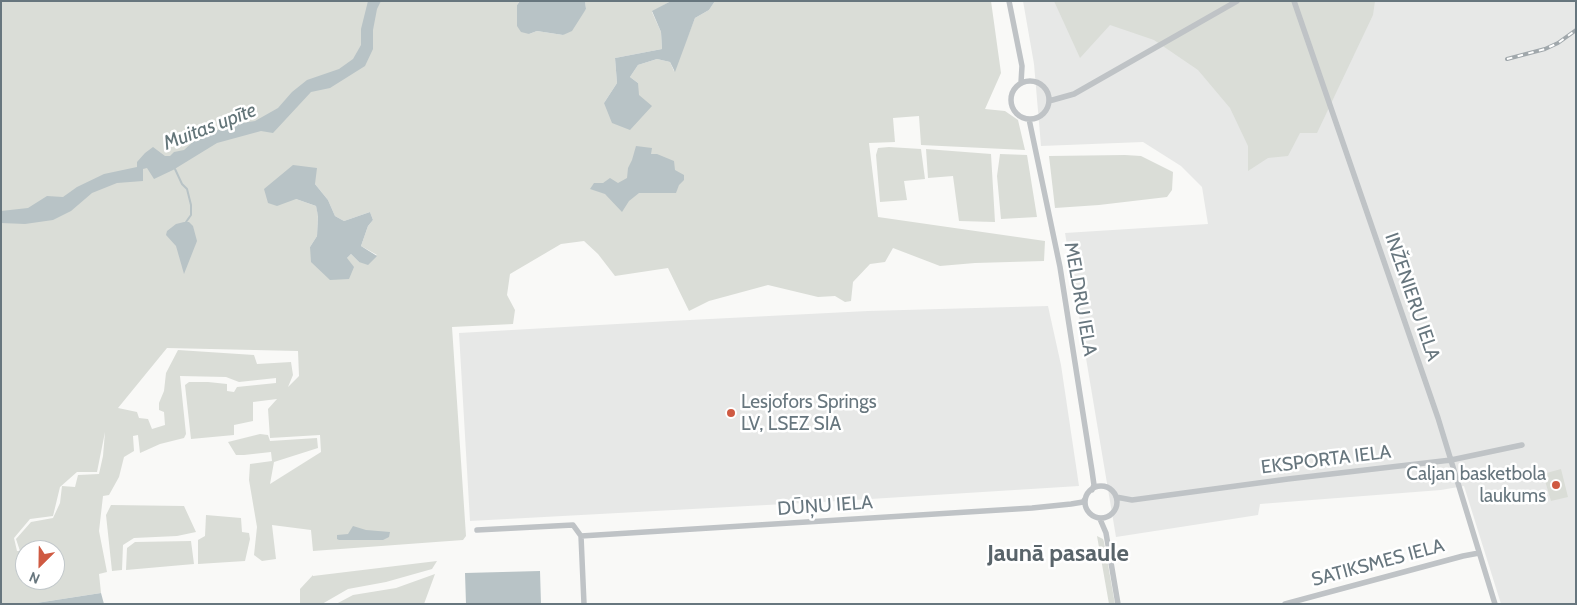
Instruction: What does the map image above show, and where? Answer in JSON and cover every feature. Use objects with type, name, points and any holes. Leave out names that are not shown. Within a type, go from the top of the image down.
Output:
[{"type":"street","points":[[1010,1],[1022,66],[1021,83]]},
{"type":"street","points":[[1049,101],[1074,94],[1238,1]]},
{"type":"street","name":"INŽENIERU IELA","points":[[1294,1],[1438,418],[1495,604]]},
{"type":"street","points":[[1022,66],[1029,81]]},
{"type":"street","points":[[1029,81],[1041,84],[1048,94],[1049,101],[1046,110],[1036,118],[1028,119],[1019,115],[1012,106],[1012,94],[1021,83],[1029,81]]},
{"type":"street","points":[[1048,94],[1064,96]]},
{"type":"street","points":[[1033,132],[1036,118]]},
{"type":"street","points":[[1028,119],[1033,132]]},
{"type":"street","name":"MELDRU IELA","points":[[1033,132],[1060,267],[1092,471],[1094,485],[1092,490]]},
{"type":"street","name":"EKSPORTA IELA","points":[[1116,508],[1122,503],[1132,500],[1451,460],[1522,445]]},
{"type":"street","name":"MELDRU IELA","points":[[1092,471],[1097,482],[1109,489],[1116,497]]},
{"type":"street","points":[[1102,486],[1092,490],[1086,498],[1087,509],[1092,516],[1100,519],[1109,516],[1116,508],[1116,497]]},
{"type":"street","name":"EKSPORTA IELA","points":[[1116,497],[1132,500]]},
{"type":"street","name":"DŪŅU IELA","points":[[580,536],[1071,504],[1082,502],[1086,498]]},
{"type":"street","name":"DŪŅU IELA","points":[[1071,504],[1087,509]]},
{"type":"street","points":[[1106,533],[1109,516]]},
{"type":"street","points":[[1100,519],[1106,533],[1118,604]]},
{"type":"street","points":[[477,530],[573,525],[580,536],[584,604]]},
{"type":"street","name":"SATIKSMES IELA","points":[[1285,604],[1479,553]]},
{"type":"shaded area","points":[[1,1],[520,1],[517,5],[529,34],[537,31],[563,35],[586,9],[585,1],[671,1],[652,12],[661,32],[662,49],[615,58],[617,83],[604,103],[638,95],[638,83],[630,77],[638,65],[657,59],[670,62],[674,71],[695,18],[709,10],[715,1],[991,1],[1001,73],[985,109],[1005,111],[1018,120],[1025,150],[921,145],[919,116],[893,118],[895,142],[869,143],[878,217],[1045,241],[1044,261],[940,266],[893,248],[885,262],[870,264],[853,282],[851,301],[845,302],[835,296],[818,297],[768,285],[709,301],[689,311],[668,268],[615,276],[598,254],[584,241],[561,244],[510,274],[507,295],[515,310],[513,324],[452,327],[466,536],[463,540],[313,551],[311,530],[272,525],[276,559],[262,561],[254,555],[257,527],[249,480],[250,464],[272,461],[271,452],[236,455],[228,442],[260,434],[268,435],[270,441],[317,438],[318,448],[274,462],[270,484],[321,452],[320,435],[270,438],[268,409],[277,399],[253,402],[253,421],[234,425],[234,435],[191,439],[185,385],[189,382],[227,384],[227,391],[234,392],[237,387],[276,383],[276,378],[239,382],[226,377],[180,376],[186,434],[184,438],[160,444],[140,453],[138,435],[133,436],[134,451],[124,457],[119,477],[109,495],[103,496],[99,531],[107,572],[99,574],[101,593],[30,604],[1,603]],"holes":[[[315,184],[328,200],[335,216],[344,221],[370,212],[373,220],[368,226],[361,246],[377,255],[359,262],[351,254],[347,258],[310,247],[317,236],[318,215],[316,206],[296,199]],[[167,348],[298,351],[299,376],[288,387],[293,375],[291,362],[257,364],[254,355],[178,350],[166,373],[164,391],[159,403],[159,410],[164,412],[165,425],[152,429],[148,419],[139,418],[137,412],[118,408]],[[105,432],[99,474],[78,475],[75,487],[62,486],[60,503],[53,518],[31,522],[16,539],[65,540],[65,590],[15,590],[14,538],[30,519],[53,516],[60,487],[77,472],[97,472]]]},
{"type":"shaded area","points":[[368,1],[381,1],[377,9],[373,30],[373,49],[365,66],[330,88],[311,92],[273,133],[261,131],[217,143],[173,170],[154,179],[147,168],[143,169],[143,181],[117,183],[92,193],[71,211],[53,220],[25,224],[1,223],[1,211],[28,208],[47,196],[63,197],[77,187],[104,174],[137,167],[137,162],[153,147],[165,156],[170,156],[174,152],[184,150],[195,140],[210,132],[255,121],[278,108],[292,92],[307,80],[339,69],[353,59],[361,45],[361,29]]},
{"type":"shaded area","points":[[520,1],[585,1],[586,9],[572,31],[563,35],[537,31],[529,34],[521,32],[517,26],[517,5]]},
{"type":"shaded area","points":[[671,1],[715,1],[709,10],[695,18],[675,72],[670,62],[657,59],[638,65],[630,77],[638,83],[639,95],[652,106],[630,130],[612,123],[604,103],[617,83],[615,58],[662,49],[661,32],[652,11]]},
{"type":"shaded area","points":[[1023,1],[1576,1],[1576,604],[1501,604],[1464,486],[1441,490],[1260,504],[1258,515],[1116,537],[1065,233],[1208,224],[1202,187],[1181,166],[1143,142],[1041,146],[1034,64]]},
{"type":"shaded area","points":[[1054,1],[1375,1],[1373,15],[1317,133],[1300,133],[1288,156],[1268,158],[1248,171],[1248,146],[1230,108],[1198,70],[1154,40],[1110,25],[1080,58]]},
{"type":"shaded area","points":[[636,146],[652,148],[651,154],[657,154],[674,161],[675,170],[684,175],[684,180],[679,185],[676,193],[639,193],[629,201],[622,212],[605,194],[590,189],[594,183],[603,183],[610,178],[618,183],[627,178],[628,168]]},
{"type":"shaded area","points":[[878,148],[921,149],[925,179],[904,181],[907,200],[880,202],[876,155]]},
{"type":"shaded area","points":[[926,149],[991,154],[995,222],[959,221],[953,176],[928,178]]},
{"type":"shaded area","points":[[1000,154],[1027,155],[1037,217],[1001,219],[997,176]]},
{"type":"shaded area","points":[[1049,156],[1141,156],[1173,172],[1172,190],[1167,197],[1055,208]]},
{"type":"shaded area","points":[[293,165],[317,168],[315,184],[328,200],[335,216],[344,221],[370,212],[373,220],[368,226],[361,246],[377,256],[368,265],[359,262],[351,254],[347,258],[354,267],[349,279],[330,280],[311,262],[310,247],[317,236],[318,216],[316,206],[296,199],[277,206],[268,203],[264,189]]},
{"type":"shaded area","points":[[189,222],[193,226],[197,241],[184,274],[176,246],[166,235],[167,231],[176,224]]},
{"type":"shaded area","points":[[1048,306],[1061,365],[1079,486],[470,521],[459,333],[868,311]]},
{"type":"shaded area","name":"Caljan basketbola laukums","points":[[1561,469],[1568,497],[1551,501],[1543,474]]},
{"type":"shaded area","points":[[111,505],[184,506],[196,532],[177,536],[134,538],[123,545],[122,570],[112,571],[106,515]]},
{"type":"shaded area","points":[[206,515],[241,518],[242,532],[249,533],[250,539],[245,561],[198,564],[198,540],[205,536]]},
{"type":"shaded area","points":[[353,526],[366,530],[390,532],[389,537],[383,540],[337,539],[337,535],[348,534]]},
{"type":"shaded area","points":[[1097,536],[1103,539],[1104,542],[1115,604],[1109,604]]},
{"type":"shaded area","points":[[191,541],[194,564],[126,570],[127,548],[135,542]]},
{"type":"shaded area","points":[[437,561],[432,569],[386,582],[348,589],[322,604],[300,604],[300,589],[313,575]]},
{"type":"shaded area","points":[[540,571],[541,604],[466,604],[465,573]]},
{"type":"shaded area","points":[[435,574],[424,604],[336,604],[353,595],[396,588]]},
{"type":"shaded area","points":[[101,593],[104,604],[30,604]]},
{"type":"waterway","points":[[175,169],[182,184],[187,189],[191,205],[191,215],[186,222]]},
{"type":"railway","points":[[1507,59],[1545,49],[1558,43],[1576,30]]},
{"type":"place","name":"Lesjofors Springs LV, LSEZ SIA","points":[[731,413]]},
{"type":"place","name":"Caljan basketbola laukums","points":[[1556,485]]},
{"type":"district","name":"Jaunā pasaule","points":[[1058,554]]},
{"type":"water label","name":"Muitas upīte","points":[[210,127]]}]
